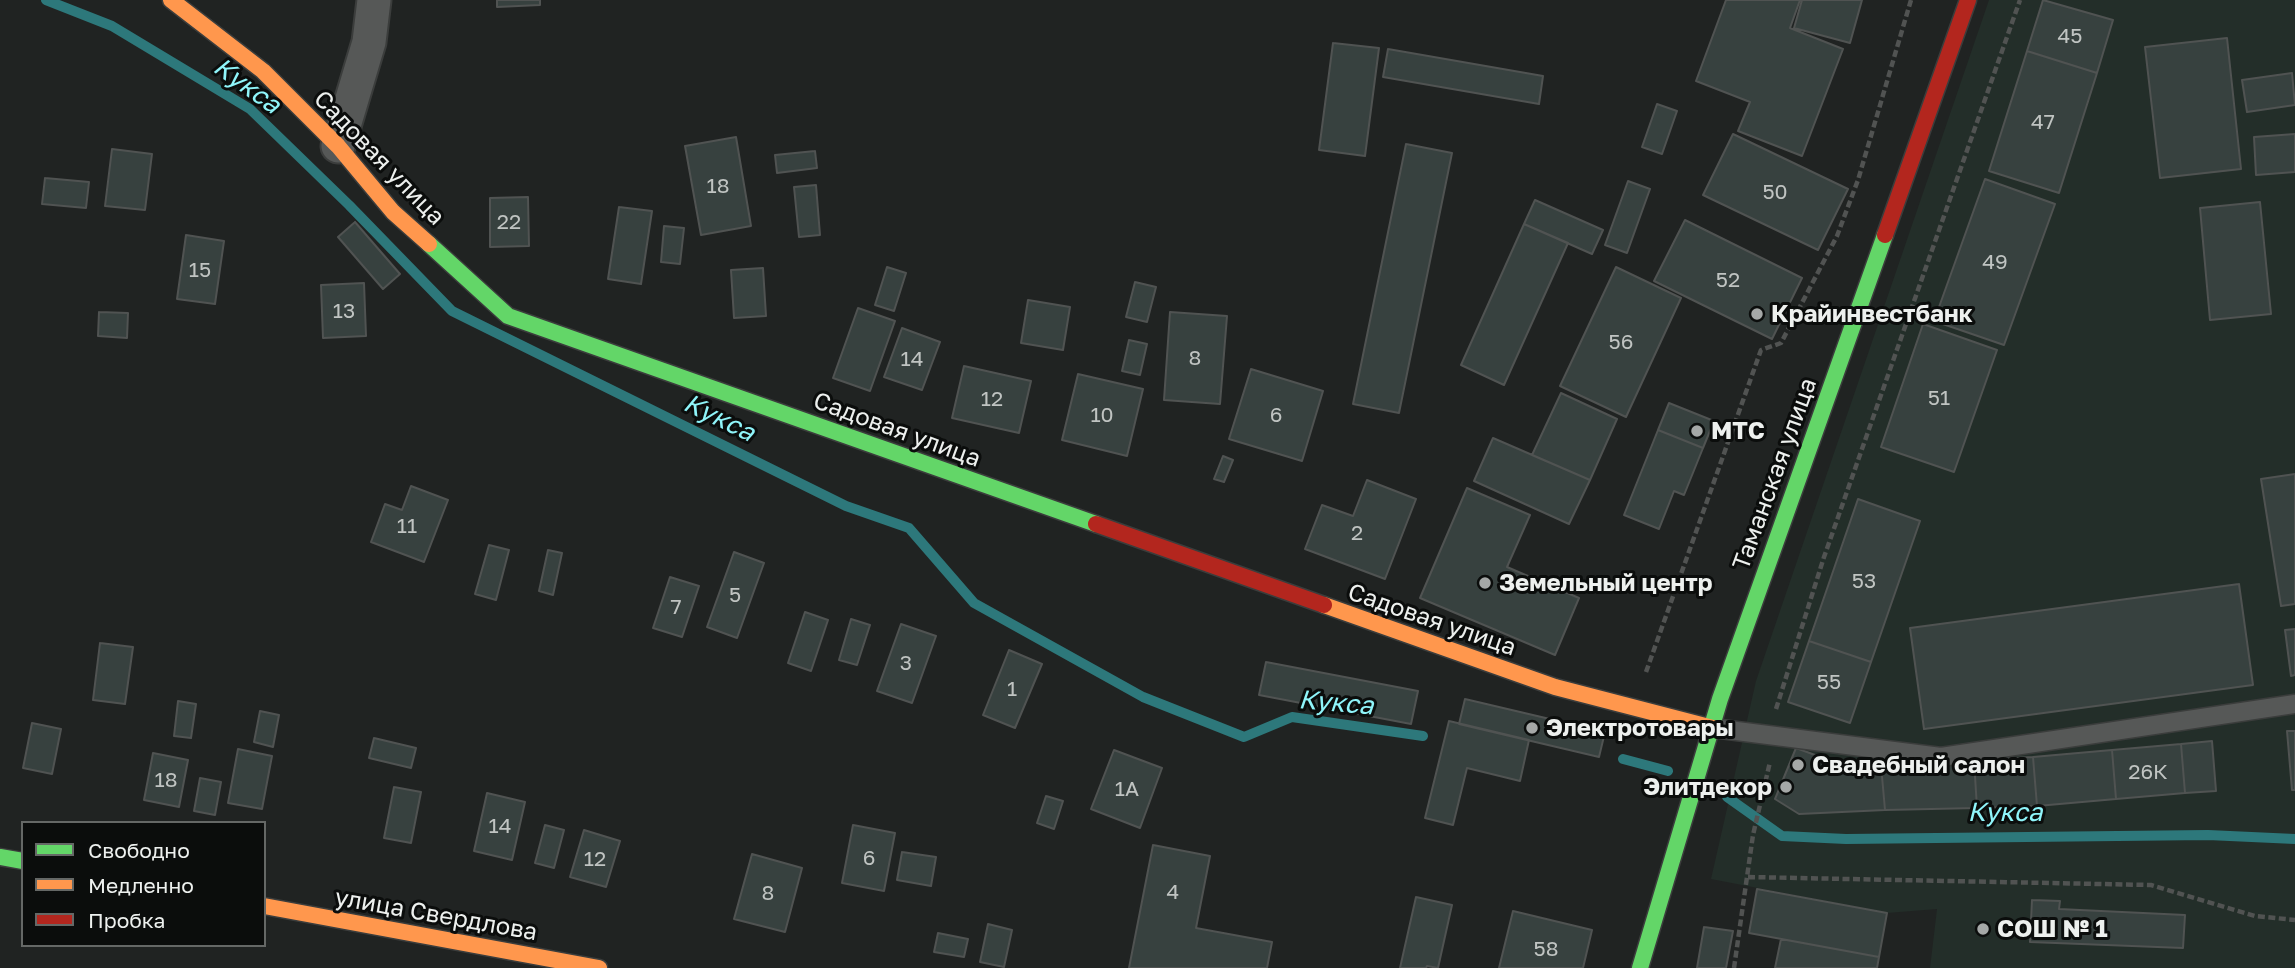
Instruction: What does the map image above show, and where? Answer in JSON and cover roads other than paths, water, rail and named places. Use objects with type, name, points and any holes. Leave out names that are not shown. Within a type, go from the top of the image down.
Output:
[{"type":"street","name":"Садовая улица","points":[[171,0],[263,72],[338,146],[393,212],[508,316],[1555,687],[1713,728]]},
{"type":"street","points":[[338,146],[369,42],[374,0]]},
{"type":"street","name":"Таманская улица","points":[[1640,968],[1720,699],[1968,0]]},
{"type":"street","points":[[0,857],[21,861]]},
{"type":"street","name":"улица Свердлова","points":[[266,906],[599,968]]},
{"type":"lane","points":[[1713,728],[1941,757],[2295,704]]},
{"type":"waterway","name":"Кукса","points":[[46,0],[112,26],[250,109],[349,205],[452,311],[846,506],[909,528],[974,603],[1143,697],[1244,737],[1292,717],[1423,736]]},
{"type":"waterway","name":"Кукса","points":[[1623,759],[1668,771]]},
{"type":"waterway","name":"Кукса","points":[[1727,797],[1782,836],[1846,839],[2208,835],[2295,839]]},
{"type":"place","name":"Крайинвестбанк","points":[[1757,314]]},
{"type":"place","name":"МТС","points":[[1697,431]]},
{"type":"place","name":"Земельный центр","points":[[1485,583]]},
{"type":"place","name":"Электротовары","points":[[1532,728]]},
{"type":"place","name":"Свадебный салон","points":[[1798,765]]},
{"type":"place","name":"Элитдекор","points":[[1786,787]]},
{"type":"place","name":"СОШ № 1","points":[[1983,929]]}]
